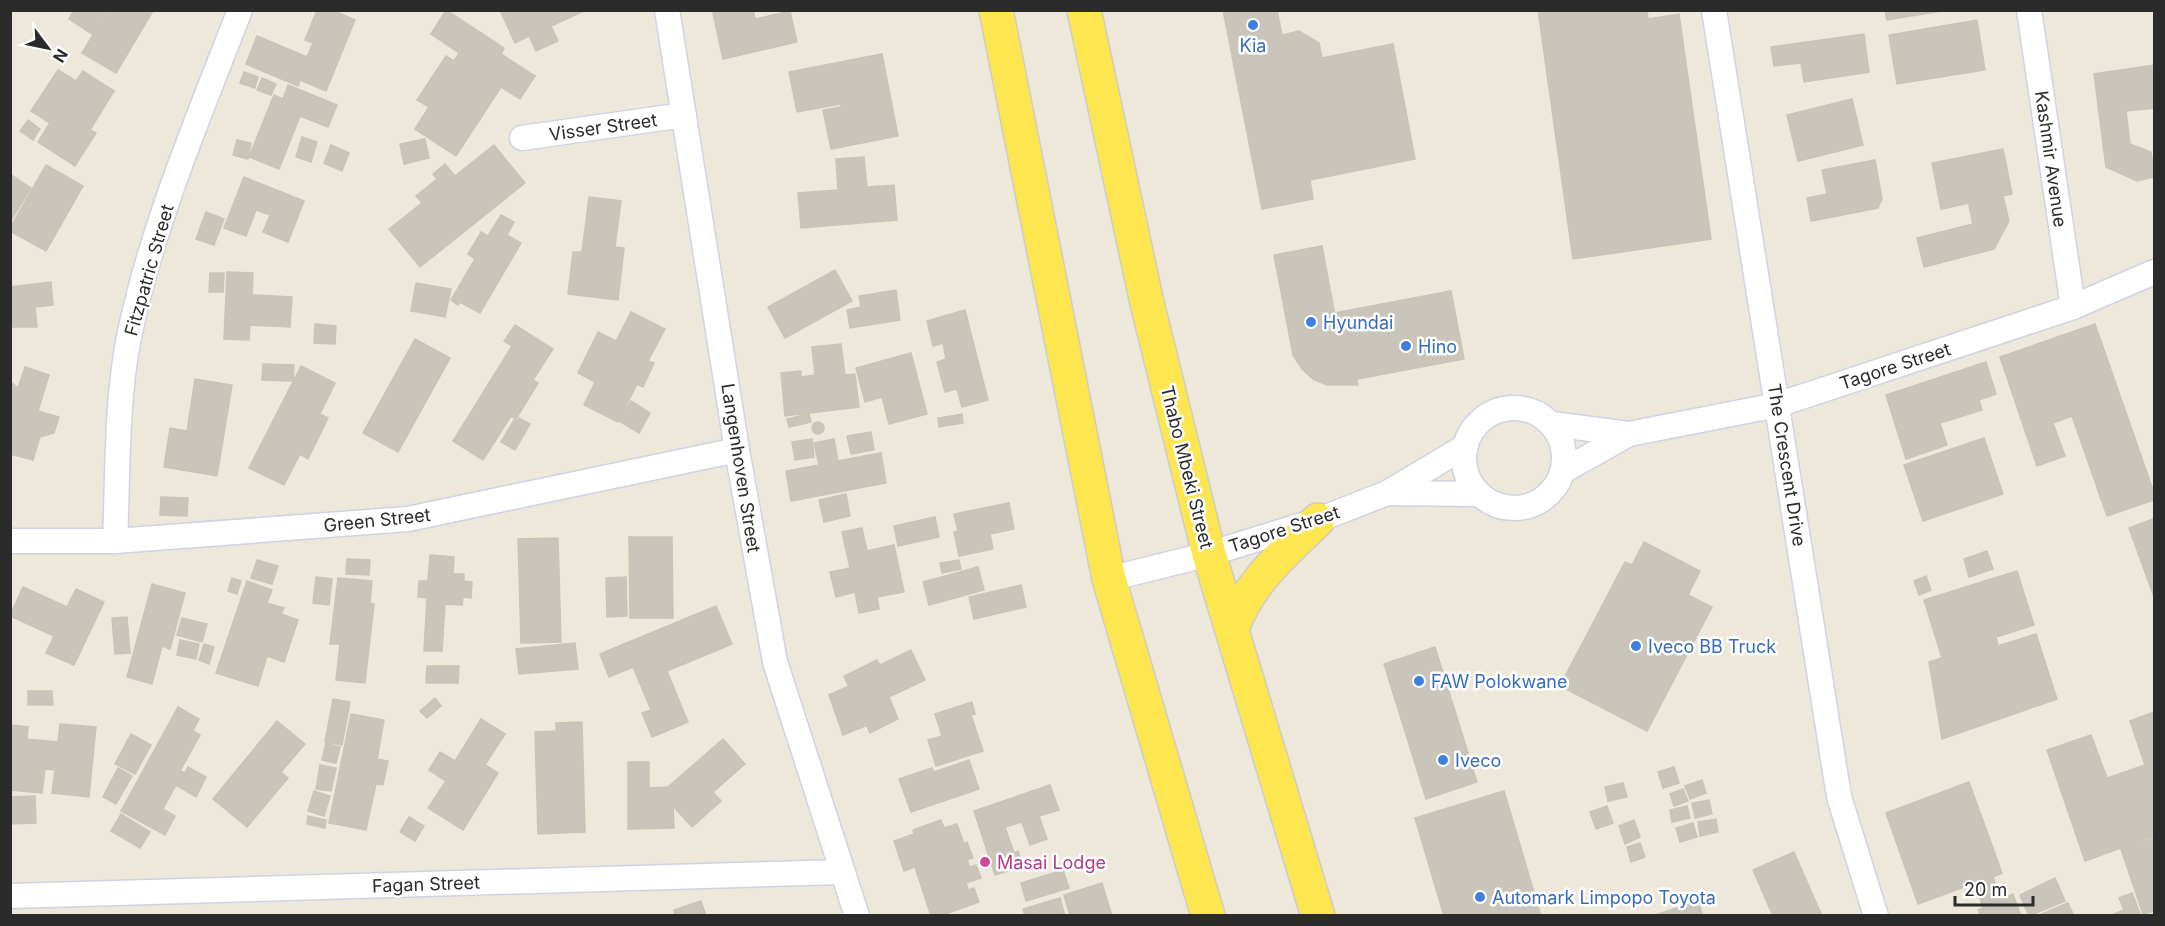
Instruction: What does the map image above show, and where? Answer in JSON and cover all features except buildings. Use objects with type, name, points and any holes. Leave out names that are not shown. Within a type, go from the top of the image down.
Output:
[{"type":"main road","points":[[996,10],[1109,579],[1208,915]]},
{"type":"main road","name":"Thabo Mbeki Street","points":[[1084,10],[1147,303],[1209,554],[1318,915]]},
{"type":"main road","points":[[1232,629],[1238,611],[1251,590],[1269,568],[1318,520]]},
{"type":"street","name":"Fitzpatric Street","points":[[115,541],[122,387],[128,343],[140,290],[155,234],[240,10]]},
{"type":"street","name":"Langenhoven Street","points":[[667,10],[738,450],[775,662],[857,915]]},
{"type":"street","name":"The Crescent Drive","points":[[1714,10],[1840,800],[1876,915]]},
{"type":"street","name":"Kashmir Avenue","points":[[2029,10],[2073,307]]},
{"type":"street","name":"Visser Street","points":[[522,138],[684,115]]},
{"type":"street","name":"Tagore Street","points":[[1387,493],[1478,494],[1496,505],[1507,508],[1527,507],[1544,498],[1556,486],[1563,471],[1629,434],[1777,405],[2073,307],[2154,272]]},
{"type":"street","name":"Tagore Street","points":[[1109,579],[1209,554],[1318,520],[1387,493],[1466,446],[1477,425],[1486,417],[1499,411],[1513,408],[1528,410],[1541,415],[1551,424],[1629,434]]},
{"type":"street","points":[[1551,424],[1563,446],[1565,459],[1563,471]]},
{"type":"street","points":[[1466,446],[1464,459],[1466,471],[1478,494]]},
{"type":"street","name":"Green Street","points":[[10,541],[115,541],[408,519],[738,450]]},
{"type":"street","name":"Fagan Street","points":[[10,896],[842,872]]},
{"type":"place","name":"Kia","points":[[1253,25]]},
{"type":"place","name":"Hyundai","points":[[1311,322]]},
{"type":"place","name":"Hino","points":[[1406,346]]},
{"type":"place","name":"Iveco BB Truck","points":[[1636,646]]},
{"type":"place","name":"FAW Polokwane","points":[[1419,681]]},
{"type":"place","name":"Iveco","points":[[1443,760]]},
{"type":"place","name":"Masai Lodge","points":[[985,862]]},
{"type":"place","name":"Automark Limpopo Toyota","points":[[1480,897]]}]
